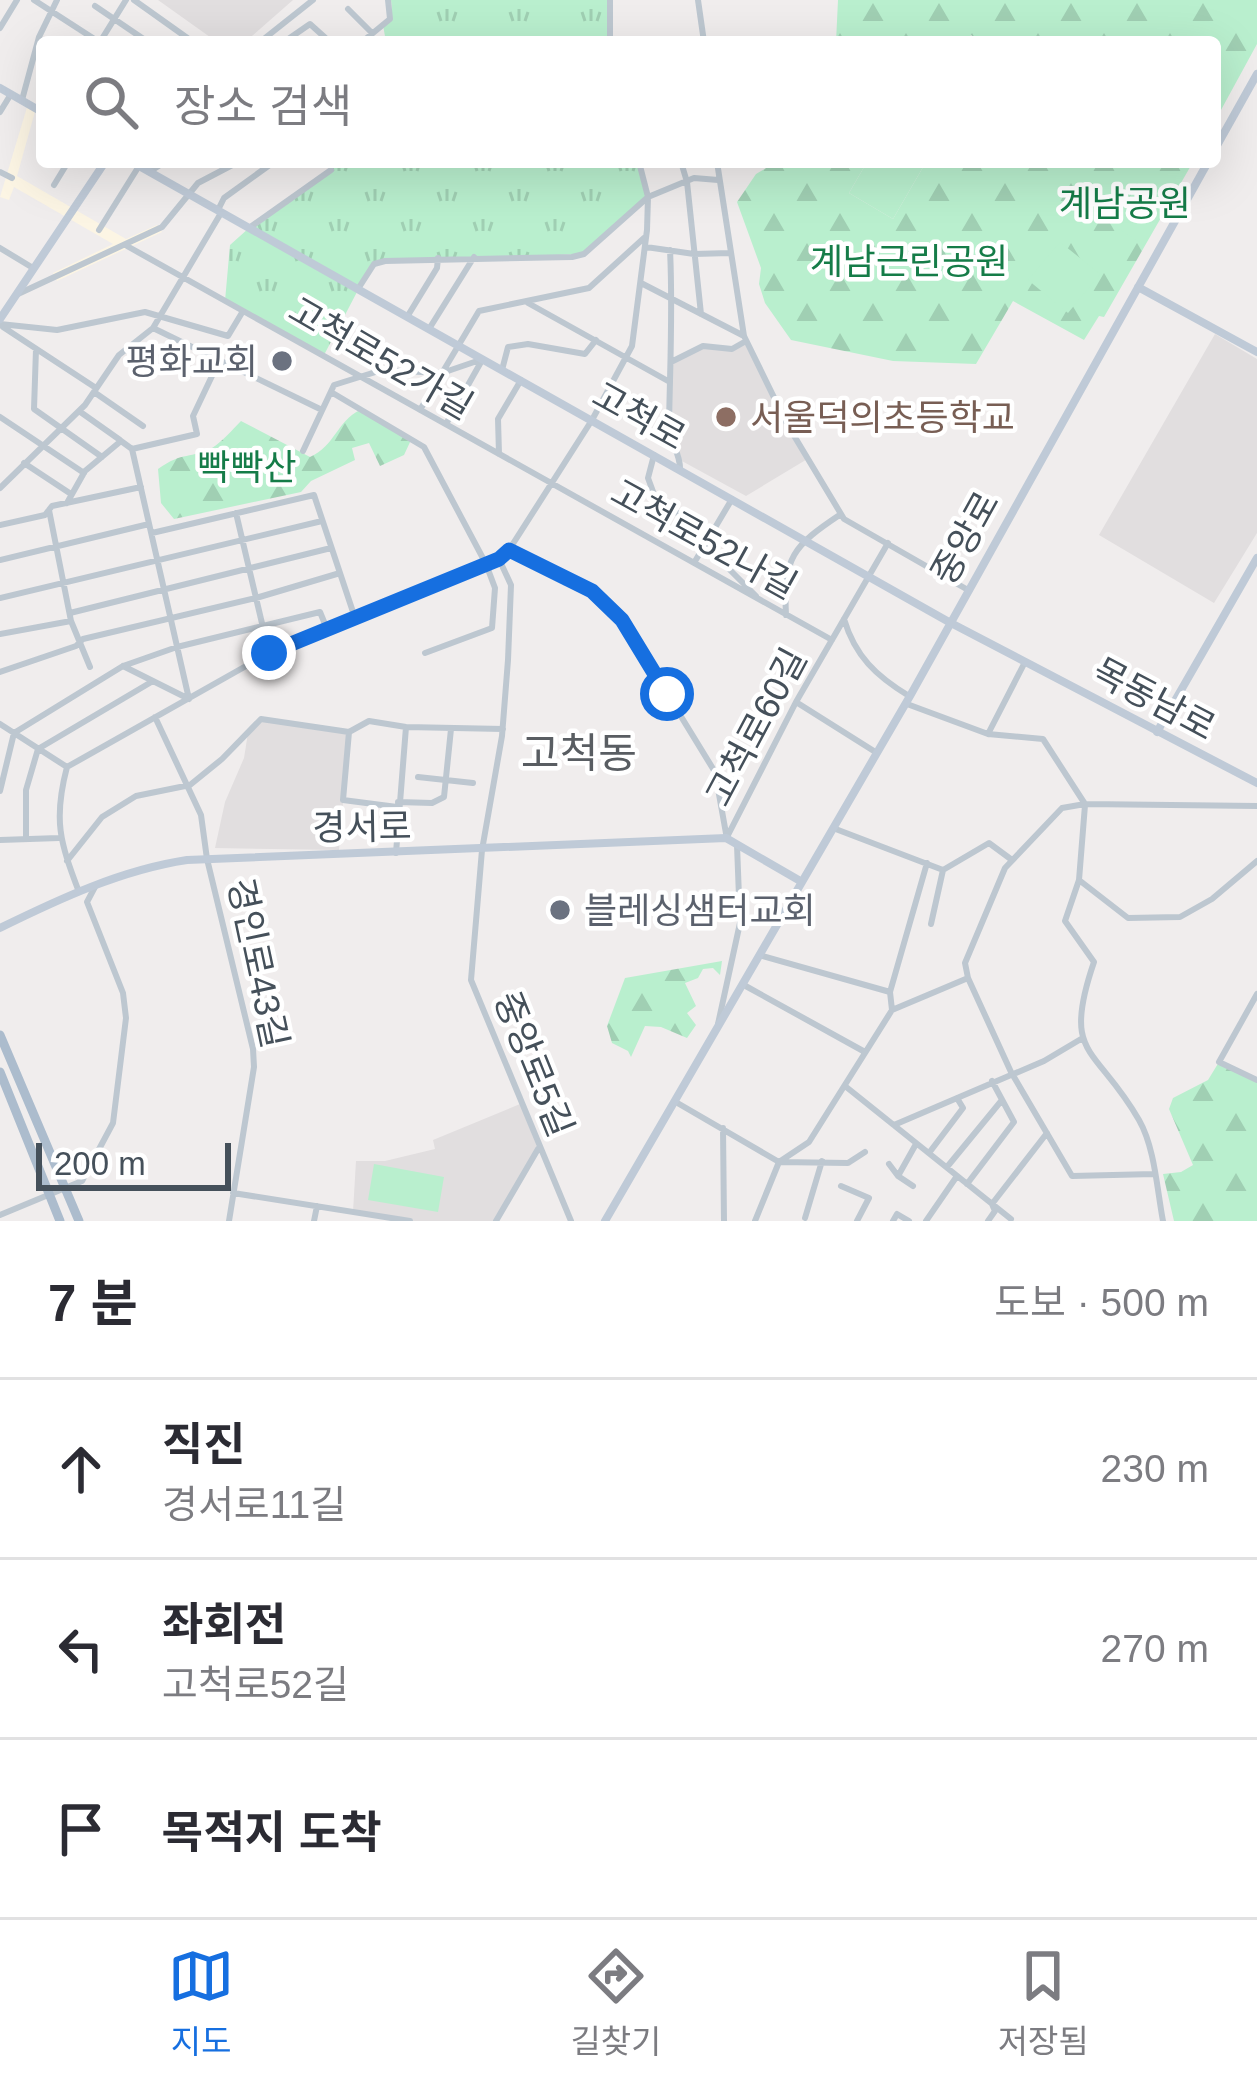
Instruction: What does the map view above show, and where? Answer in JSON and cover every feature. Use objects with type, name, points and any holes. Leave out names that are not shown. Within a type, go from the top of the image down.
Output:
[{"type":"main road","points":[[1221,138],[1257,74]]},
{"type":"main road","points":[[0,88],[36,108]]},
{"type":"main road","points":[[0,323],[100,168]]},
{"type":"main road","name":"고척로","points":[[142,168],[950,622]]},
{"type":"main road","name":"중앙로","points":[[604,1221],[908,700],[1205,168]]},
{"type":"main road","points":[[1138,287],[1257,352]]},
{"type":"main road","points":[[1156,732],[1257,558]]},
{"type":"main road","name":"목동남로","points":[[950,622],[1257,783]]},
{"type":"main road","points":[[726,839],[802,882]]},
{"type":"main road","name":"경서로","points":[[0,928],[96,885],[160,864],[726,839]]},
{"type":"main road","points":[[0,1034],[80,1221]]},
{"type":"main road","points":[[0,1072],[60,1221]]},
{"type":"street","points":[[0,28],[16,0]]},
{"type":"street","points":[[34,0],[90,36]]},
{"type":"street","points":[[39,36],[57,0]]},
{"type":"street","points":[[103,36],[130,0],[184,36]]},
{"type":"street","points":[[268,36],[314,0]]},
{"type":"street","points":[[367,36],[390,20],[388,0]]},
{"type":"street","points":[[610,0],[610,36]]},
{"type":"street","points":[[698,0],[703,36]]},
{"type":"street","points":[[95,6],[139,36]]},
{"type":"street","points":[[348,9],[372,36]]},
{"type":"street","points":[[293,36],[310,24],[322,36]]},
{"type":"street","points":[[22,100],[36,48]]},
{"type":"street","points":[[0,112],[10,94]]},
{"type":"street","points":[[54,185],[64,168]]},
{"type":"street","name":"고척로","points":[[99,230],[133,168]]},
{"type":"street","points":[[149,172],[155,168]]},
{"type":"street","points":[[16,295],[162,227],[198,183],[227,168]]},
{"type":"street","points":[[2,482],[79,411],[119,355],[153,328],[224,198],[265,168]]},
{"type":"street","points":[[79,892],[59,838],[57,803],[67,766],[269,653],[499,559],[509,550],[592,420],[632,346],[647,236],[648,197],[641,168]]},
{"type":"street","points":[[683,168],[701,314]]},
{"type":"street","points":[[717,168],[745,338],[841,514],[968,590]]},
{"type":"street","points":[[249,227],[331,170]]},
{"type":"street","points":[[0,172],[12,178]]},
{"type":"street","points":[[358,289],[374,264],[584,254],[648,197],[694,178],[718,180]]},
{"type":"street","points":[[420,410],[479,311],[589,288],[647,236]]},
{"type":"street","name":"고척로52가길","points":[[127,246],[550,486]]},
{"type":"street","points":[[646,247],[730,253]]},
{"type":"street","points":[[0,248],[34,268]]},
{"type":"street","points":[[670,250],[673,362],[668,432],[681,454],[680,470]]},
{"type":"street","points":[[429,329],[474,256]]},
{"type":"street","points":[[407,317],[438,258]]},
{"type":"street","points":[[641,283],[745,338]]},
{"type":"street","points":[[525,301],[669,381]]},
{"type":"street","points":[[0,323],[57,330],[98,325],[135,313],[228,335],[243,310]]},
{"type":"street","points":[[0,323],[143,426]]},
{"type":"street","points":[[153,328],[322,410]]},
{"type":"street","points":[[673,362],[703,346],[731,349],[745,338]]},
{"type":"street","points":[[502,370],[508,347],[528,344],[585,355],[596,340]]},
{"type":"street","points":[[36,349],[34,410],[102,457]]},
{"type":"street","points":[[79,411],[132,449],[197,434],[194,416],[221,358]]},
{"type":"street","points":[[303,451],[334,385],[406,369],[442,373],[483,359]]},
{"type":"street","points":[[445,425],[483,359]]},
{"type":"street","points":[[500,457],[498,419],[521,380]]},
{"type":"street","points":[[331,392],[424,448],[495,588],[492,628],[425,652]]},
{"type":"street","points":[[0,417],[84,472]]},
{"type":"street","points":[[69,499],[84,472],[121,442]]},
{"type":"street","points":[[132,449],[188,698]]},
{"type":"street","points":[[654,455],[649,478],[655,497],[710,536],[722,562],[762,602]]},
{"type":"street","points":[[24,463],[69,499]]},
{"type":"street","name":"고척로52나길","points":[[550,486],[832,640]]},
{"type":"street","points":[[0,525],[45,515],[69,499],[140,487]]},
{"type":"street","points":[[0,560],[314,495],[356,618]]},
{"type":"street","points":[[693,564],[731,499]]},
{"type":"street","points":[[49,510],[71,617],[91,667]]},
{"type":"street","points":[[236,513],[269,653]]},
{"type":"street","points":[[786,615],[783,580],[803,539],[841,514]]},
{"type":"street","points":[[0,598],[322,520]]},
{"type":"street","points":[[869,576],[888,542]]},
{"type":"street","points":[[0,634],[331,548]]},
{"type":"street","points":[[509,550],[592,591],[622,620],[715,772],[726,839]]},
{"type":"street","name":"중앙로5길","points":[[499,559],[511,585],[502,729],[482,850],[470,980],[571,1221]]},
{"type":"street","points":[[0,672],[83,639],[340,573]]},
{"type":"street","name":"고척로60길","points":[[726,839],[796,702],[869,576]]},
{"type":"street","points":[[0,791],[14,733],[123,667],[177,647],[320,612],[327,629]]},
{"type":"street","points":[[844,619],[856,652],[908,700],[988,734],[1043,739],[1084,804],[1079,880],[1065,921],[1094,962],[1080,1004],[1082,1039],[1142,1124],[1163,1221]]},
{"type":"street","points":[[988,734],[1025,662]]},
{"type":"street","points":[[123,667],[188,698]]},
{"type":"street","points":[[26,839],[26,790],[38,749],[153,681]]},
{"type":"street","points":[[796,702],[877,753]]},
{"type":"street","points":[[1162,722],[1178,705]]},
{"type":"street","name":"경인로43길","points":[[155,717],[201,815],[207,859],[253,1049],[229,1221]]},
{"type":"street","points":[[68,861],[102,817],[136,796],[190,785],[261,719],[349,732],[369,721],[406,728],[502,729]]},
{"type":"street","points":[[0,724],[67,766]]},
{"type":"street","points":[[396,853],[406,728]]},
{"type":"street","points":[[349,732],[343,800],[398,805],[444,797],[451,729]]},
{"type":"street","points":[[418,777],[473,783]]},
{"type":"street","points":[[1154,1174],[1072,1176],[1011,1072],[968,978],[967,957],[1012,860],[1062,808],[1084,804],[1257,806]]},
{"type":"street","points":[[833,828],[943,870]]},
{"type":"street","points":[[0,840],[59,838]]},
{"type":"street","points":[[931,925],[943,870],[989,843],[1012,860]]},
{"type":"street","points":[[717,1028],[740,923],[737,845]]},
{"type":"street","points":[[1079,880],[1128,918],[1180,917],[1212,899],[1257,861]]},
{"type":"street","points":[[892,1010],[890,992],[927,863]]},
{"type":"street","points":[[0,1215],[82,1181],[113,1123],[126,1018],[123,993],[87,902],[96,885]]},
{"type":"street","points":[[759,956],[890,992]]},
{"type":"street","points":[[755,1221],[779,1162],[808,1142],[892,1010],[968,978]]},
{"type":"street","points":[[742,984],[866,1052]]},
{"type":"street","points":[[1257,994],[1219,1062],[1257,1080]]},
{"type":"street","points":[[894,1125],[1044,1061],[1082,1039]]},
{"type":"street","points":[[967,1184],[1014,1122],[992,1081]]},
{"type":"street","points":[[845,1087],[1011,1219]]},
{"type":"street","points":[[929,1154],[963,1108],[956,1097]]},
{"type":"street","points":[[946,1168],[1003,1100]]},
{"type":"street","points":[[674,1101],[779,1162],[848,1162],[865,1152]]},
{"type":"street","points":[[722,1128],[724,1221]]},
{"type":"street","points":[[992,1204],[1047,1133]]},
{"type":"street","points":[[898,1176],[916,1144]]},
{"type":"street","points":[[496,1221],[538,1149]]},
{"type":"street","points":[[805,1218],[822,1161]]},
{"type":"street","points":[[889,1164],[913,1186]]},
{"type":"street","points":[[926,1221],[957,1176]]},
{"type":"street","points":[[841,1186],[869,1198],[857,1221]]},
{"type":"street","points":[[233,1193],[410,1221]]},
{"type":"street","points":[[988,1221],[995,1211],[992,1204]]},
{"type":"street","points":[[314,1221],[316,1206]]},
{"type":"street","points":[[893,1221],[897,1214],[910,1221]]},
{"type":"shaded area","points":[[158,0],[293,0],[252,36],[209,36]]},
{"type":"shaded area","points":[[28,104],[36,108],[17,176],[126,239],[157,225],[162,232],[57,281],[53,273],[113,244],[14,187],[9,200],[0,197]]},
{"type":"shaded area","points":[[1215,334],[1257,359],[1257,533],[1214,603],[1099,535]]},
{"type":"shaded area","name":"서울덕의초등학교","points":[[746,341],[809,458],[746,496],[680,460],[668,432],[673,361],[703,346],[731,349]]},
{"type":"shaded area","points":[[261,719],[349,732],[339,850],[215,848],[248,733]]},
{"type":"shaded area","points":[[520,1104],[538,1149],[496,1221],[410,1221],[353,1212],[356,1161],[385,1161],[435,1149],[433,1140]]},
{"type":"green space","points":[[391,0],[610,0],[610,36],[385,36],[383,25],[392,10]]},
{"type":"green space","points":[[838,0],[1257,0],[1257,44],[1221,110],[1221,36],[836,36]]},
{"type":"green space","points":[[641,168],[648,197],[584,254],[385,261],[368,271],[324,355],[225,301],[230,245],[331,171]]},
{"type":"green space","name":"계남근린공원","points":[[766,168],[864,168],[849,193],[893,219],[923,168],[1190,168],[1104,317],[1099,316],[1084,340],[1013,301],[976,364],[893,361],[791,340],[765,303],[759,284],[761,268],[737,202],[756,174]]},
{"type":"green space","points":[[864,168],[923,168],[893,219],[849,193]]},
{"type":"green space","points":[[1135,188],[1166,206],[1144,245],[1112,225]]},
{"type":"green space","points":[[1060,242],[1100,274],[1068,313],[1028,280]]},
{"type":"green space","name":"빡빡산","points":[[360,410],[411,440],[404,455],[380,466],[369,443],[352,448],[355,460],[311,481],[301,492],[174,519],[161,503],[158,469],[212,448],[241,421],[310,457]]},
{"type":"green space","points":[[722,961],[720,975],[713,968],[703,969],[698,978],[685,983],[696,1006],[687,1013],[696,1025],[687,1038],[645,1026],[631,1057],[612,1043],[607,1026],[625,978]]},
{"type":"green space","points":[[1219,1062],[1257,1080],[1257,1221],[1174,1221],[1163,1174],[1193,1165],[1169,1109],[1173,1098],[1208,1080]]},
{"type":"green space","points":[[374,1164],[444,1177],[438,1212],[368,1200]]},
{"type":"place","name":"평화교회","points":[[282,361]]},
{"type":"place","name":"서울덕의초등학교","points":[[726,417]]},
{"type":"place","name":"블레싱샘터교회","points":[[560,910]]},
{"type":"district","name":"고척동","points":[[579,753]]},
{"type":"route","points":[[269,653],[499,559],[509,550],[592,591],[622,620],[667,694]]},
{"type":"park label","name":"계남공원","points":[[1125,203]]}]
